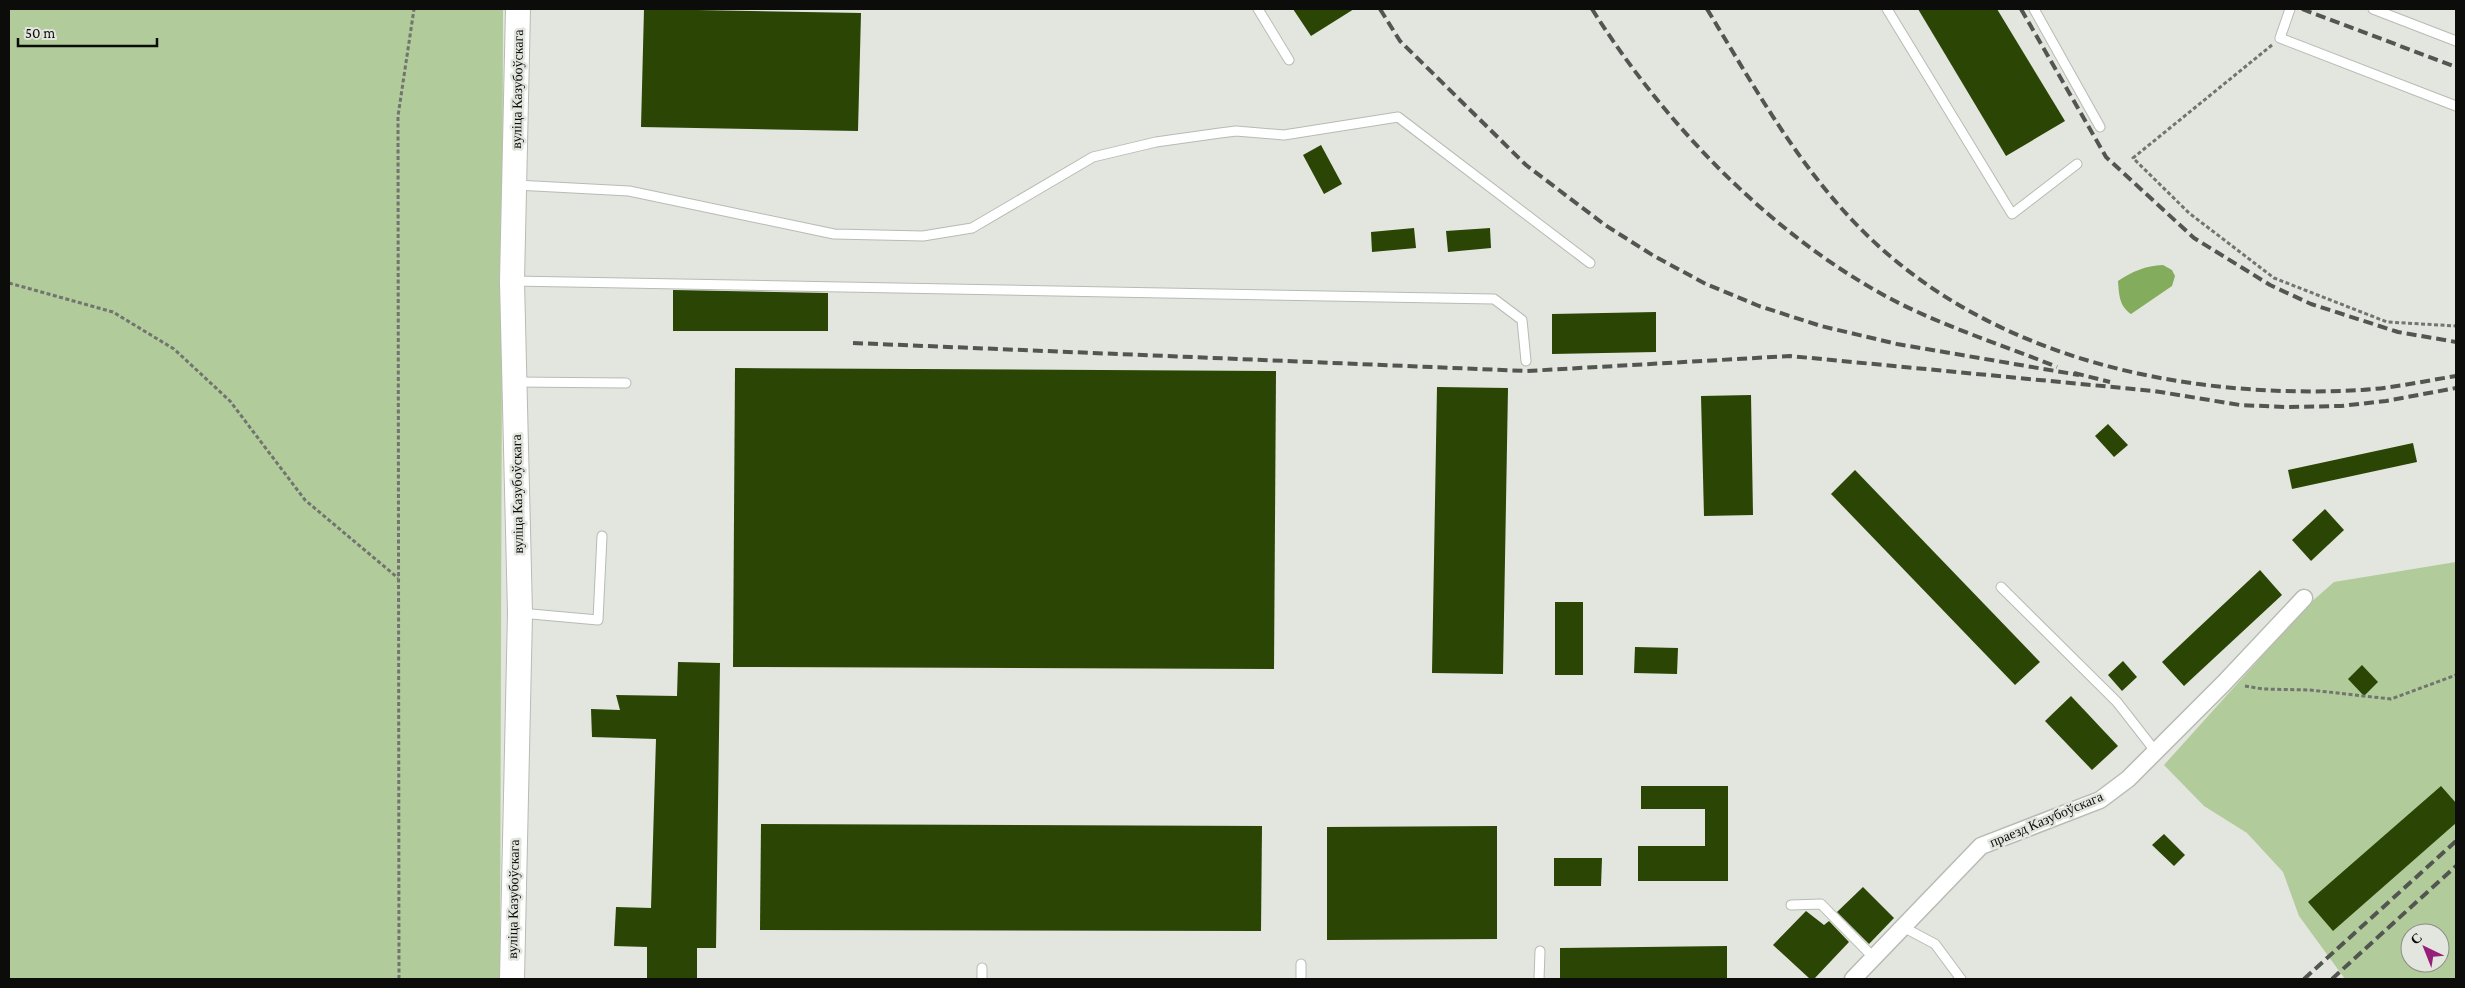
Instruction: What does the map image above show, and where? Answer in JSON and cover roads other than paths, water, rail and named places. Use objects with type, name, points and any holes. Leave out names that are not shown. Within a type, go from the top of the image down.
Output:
[{"type":"street","name":"вуліца Казубоўскага","points":[[512,979],[520,613],[512,281],[518,9]]},
{"type":"street","name":"праезд Казубоўскага","points":[[1853,979],[1982,846],[2100,800],[2128,779],[2224,683],[2304,598]]},
{"type":"lane","points":[[1258,9],[1289,60]]},
{"type":"lane","points":[[1888,9],[2012,214],[2076,164]]},
{"type":"lane","points":[[2034,9],[2100,127]]},
{"type":"lane","points":[[2290,9],[2280,38],[2456,106]]},
{"type":"lane","points":[[2373,9],[2456,41]]},
{"type":"lane","points":[[515,186],[628,191],[834,234],[922,236],[972,228],[1093,157],[1156,142],[1220,133],[1284,135],[1398,117],[1590,263]]},
{"type":"lane","points":[[512,281],[1494,299],[1522,320],[1526,361]]},
{"type":"lane","points":[[515,382],[626,383]]},
{"type":"lane","points":[[520,613],[598,620],[602,536]]},
{"type":"lane","points":[[2001,587],[2117,702],[2156,752]]},
{"type":"lane","points":[[1791,905],[1821,904],[1874,958]]},
{"type":"lane","points":[[1903,927],[1935,944],[1961,979]]},
{"type":"lane","points":[[1539,979],[1540,952]]},
{"type":"lane","points":[[1301,964],[1301,979]]},
{"type":"lane","points":[[982,968],[982,979]]},
{"type":"railway","points":[[1380,9],[1400,41],[1526,165],[1605,225],[1654,256],[1706,284],[1759,306],[1821,326],[1897,344],[2079,375]]},
{"type":"railway","points":[[1592,9],[1650,91],[1683,130],[1756,204],[1796,237],[1837,267],[1901,304],[1945,324],[2057,367]]},
{"type":"railway","points":[[1707,9],[1775,120],[1812,173],[1854,222],[1905,269],[1962,307],[2024,338],[2088,361],[2156,377],[2224,387],[2293,391],[2362,390],[2456,376]]},
{"type":"railway","points":[[2021,9],[2106,157],[2194,238],[2270,285],[2311,304],[2398,332],[2456,342]]},
{"type":"railway","points":[[2302,9],[2456,67]]},
{"type":"railway","points":[[853,343],[1527,371],[1790,356],[2154,391],[2240,405],[2285,407],[2341,406],[2386,401],[2456,388]]},
{"type":"railway","points":[[2074,373],[2110,382]]},
{"type":"railway","points":[[2304,979],[2456,841]]},
{"type":"railway","points":[[2332,979],[2456,866]]}]
